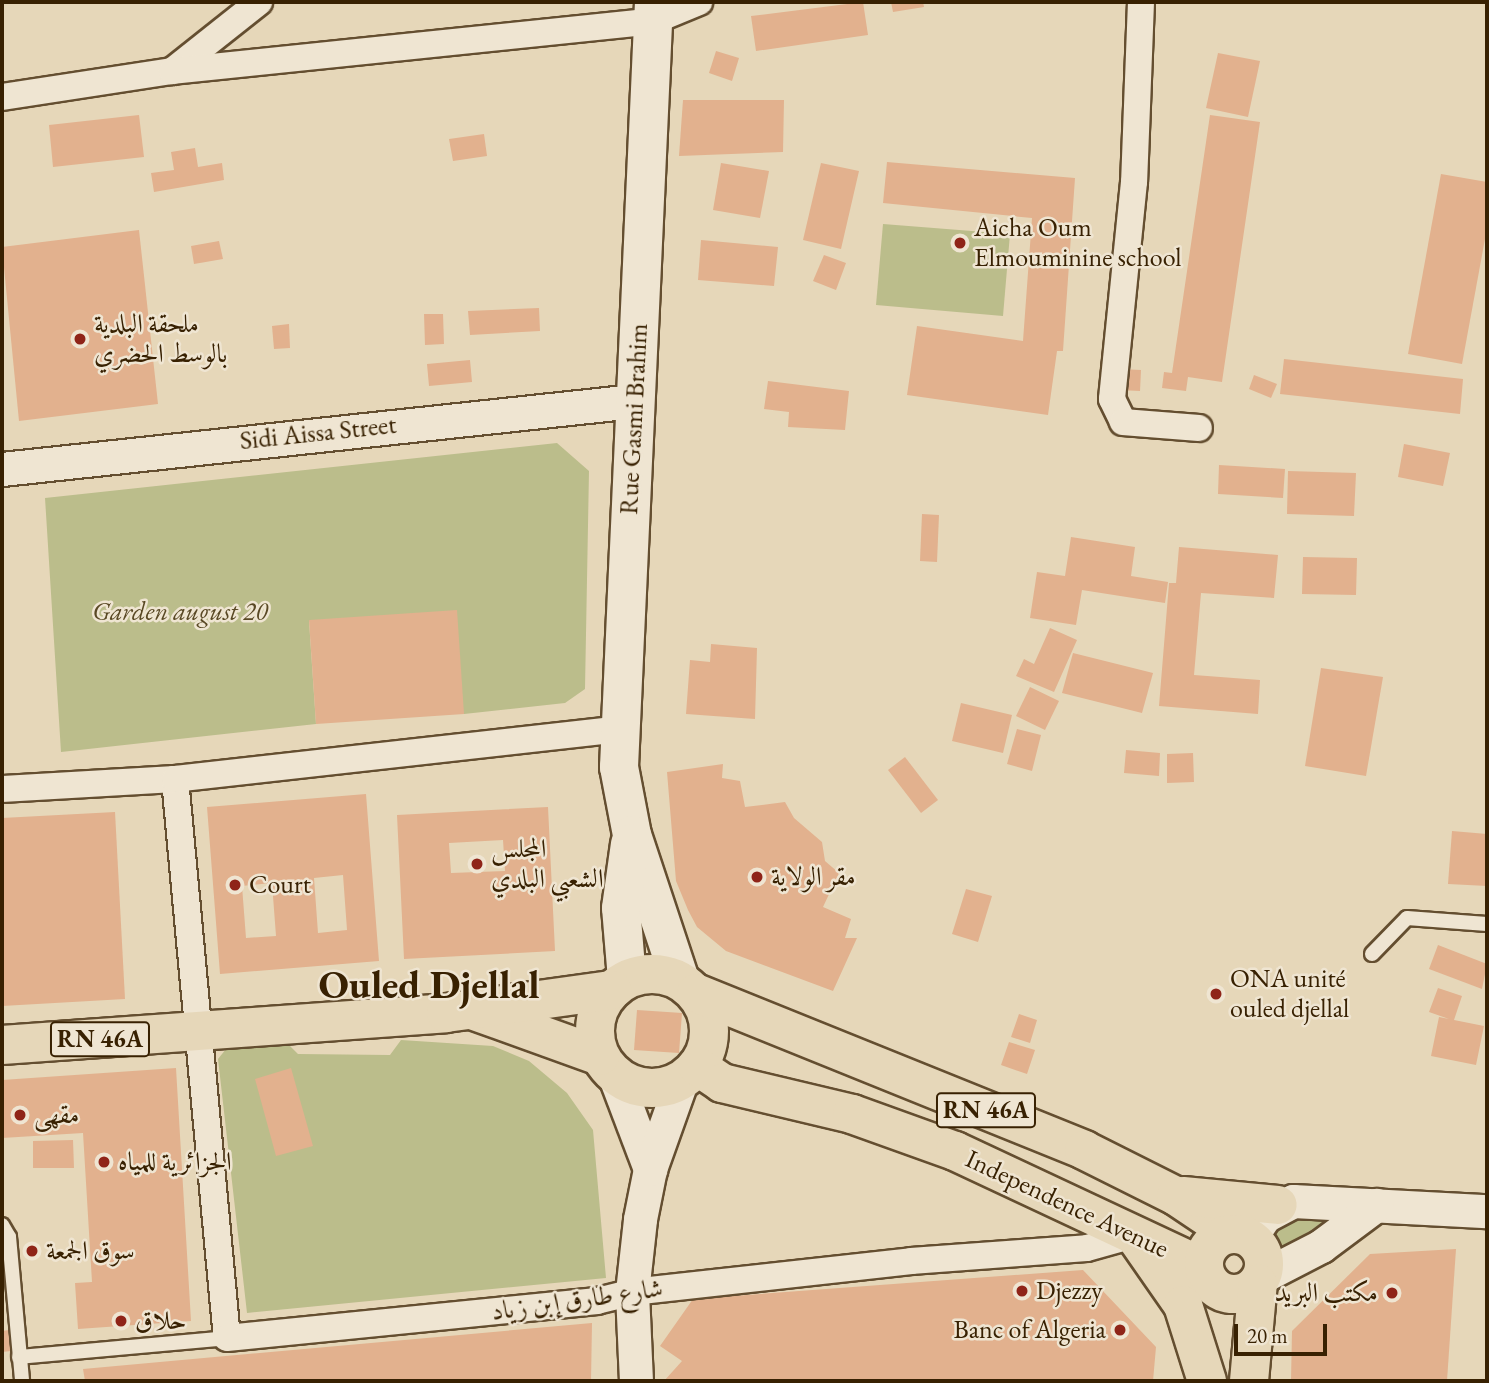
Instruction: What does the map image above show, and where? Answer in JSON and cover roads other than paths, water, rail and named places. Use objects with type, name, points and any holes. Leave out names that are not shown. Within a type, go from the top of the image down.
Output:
[{"type":"main road","name":"Rue Gasmi Brahim","points":[[619,984],[621,908],[632,835],[618,729],[654,12]]},
{"type":"main road","name":"Rue Gasmi Brahim","points":[[632,835],[702,993]]},
{"type":"main road","points":[[472,1010],[663,974],[702,993],[709,1037],[690,1073],[647,1088],[607,1065],[595,1021],[619,984]]},
{"type":"main road","name":"Independence Avenue","points":[[702,993],[1084,1150],[1176,1196],[1241,1235]]},
{"type":"main road","name":"RN 46A","points":[[2,1045],[199,1034],[472,1010],[607,1065]]},
{"type":"main road","name":"Independence Avenue","points":[[690,1073],[852,1114],[955,1151],[1133,1235],[1207,1276]]},
{"type":"main road","points":[[1176,1196],[1278,1205]]},
{"type":"main road","points":[[1133,1235],[1183,1305],[1208,1381]]},
{"type":"main road","points":[[1208,1381],[1207,1249],[1241,1235],[1263,1255],[1249,1381]]},
{"type":"main road","points":[[1207,1276],[1240,1294],[1260,1280]]},
{"type":"street","points":[[172,71],[259,2]]},
{"type":"street","points":[[2,97],[172,71],[654,12],[699,2]]},
{"type":"street","points":[[1141,2],[1134,182],[1112,399],[1123,422],[1199,428]]},
{"type":"street","name":"Sidi Aissa Street","points":[[2,469],[634,401]]},
{"type":"street","points":[[2,789],[175,779],[618,729]]},
{"type":"street","points":[[175,779],[227,1338]]},
{"type":"street","points":[[607,1065],[650,1169]]},
{"type":"street","points":[[636,1381],[632,1292],[650,1169],[690,1073]]},
{"type":"street","points":[[1241,1235],[1278,1205],[1316,1199],[1487,1211]]},
{"type":"street","points":[[1260,1280],[1321,1246],[1376,1205]]},
{"type":"street","name":"شارع طارق إبن زياد","points":[[227,1338],[597,1301],[632,1292],[1087,1248],[1133,1235]]},
{"type":"lane","points":[[1371,954],[1407,918],[1487,924]]},
{"type":"lane","points":[[2,1225],[9,1237],[22,1381]]},
{"type":"lane","name":"شارع طارق إبن زياد","points":[[19,1357],[227,1338]]},
{"type":"place","name":"Aicha Oum Elmouminine school","points":[[960,243]]},
{"type":"place","name":"ملحقة البلدية بالوسط الحضري","points":[[80,339]]},
{"type":"place","name":"المجلس الشعبي البلدي","points":[[477,864]]},
{"type":"place","name":"مقر الولاية","points":[[757,877]]},
{"type":"place","name":"Court","points":[[235,885]]},
{"type":"place","name":"ONA unité ouled djellal","points":[[1216,994]]},
{"type":"place","name":"مقهى","points":[[20,1115]]},
{"type":"place","name":"الجزائرية للمياه","points":[[104,1162]]},
{"type":"place","name":"سوق الجمعة","points":[[32,1251]]},
{"type":"place","name":"Djezzy","points":[[1022,1291]]},
{"type":"place","name":"مكتب البريد","points":[[1392,1293]]},
{"type":"place","name":"حلاق","points":[[121,1321]]},
{"type":"place","name":"Banc of Algeria","points":[[1120,1330]]},
{"type":"district","name":"Ouled Djellal","points":[[429,984]]},
{"type":"park label","name":"Garden august 20","points":[[180,612]]}]
